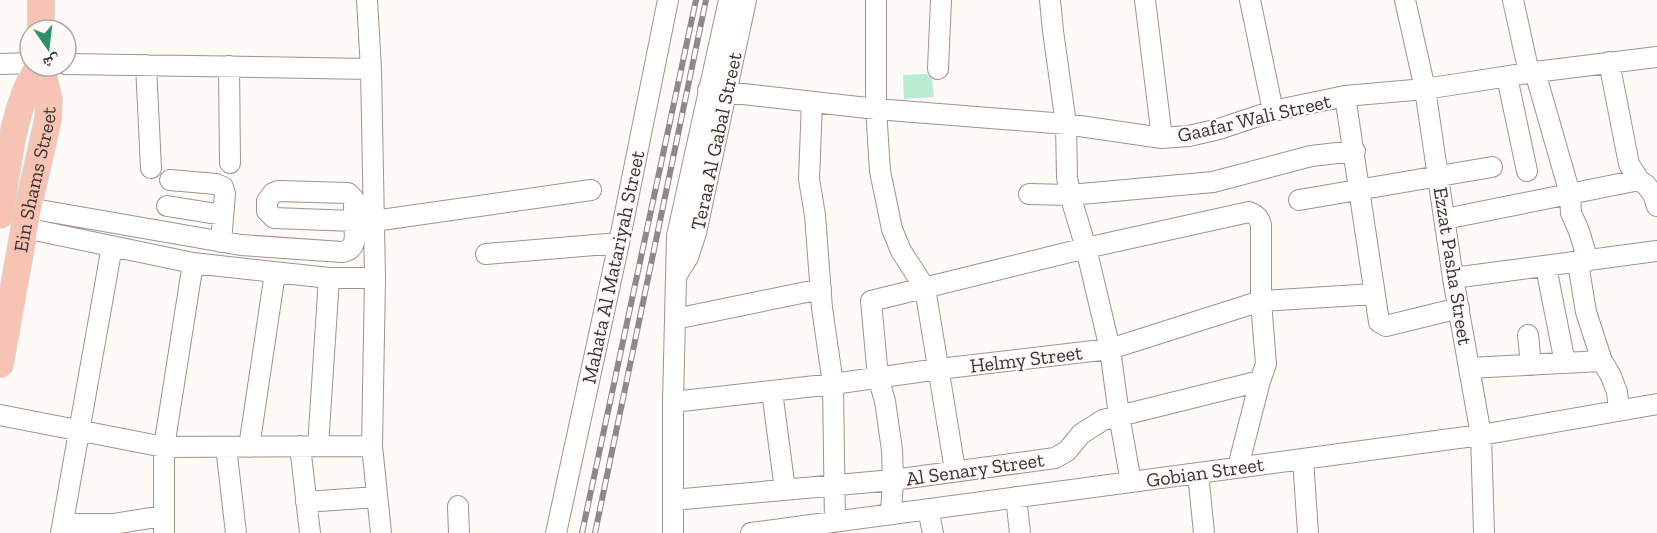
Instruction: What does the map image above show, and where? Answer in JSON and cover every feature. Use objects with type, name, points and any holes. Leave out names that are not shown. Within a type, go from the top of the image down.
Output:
[{"type":"main road","points":[[41,0],[41,18]]},
{"type":"main road","name":"Ein Shams Street","points":[[0,215],[3,175],[27,84],[31,78]]},
{"type":"main road","name":"Ein Shams Street","points":[[0,364],[26,218],[48,119],[49,100],[43,78]]},
{"type":"street","points":[[367,0],[371,69],[364,221],[375,279],[372,446],[381,533]]},
{"type":"street","name":"Mahata Al Matariyah Street","points":[[556,533],[619,243],[668,0]]},
{"type":"street","name":"Teraa Al Gabal Street","points":[[717,91],[729,0]]},
{"type":"street","name":"Teraa Al Gabal Street","points":[[673,533],[677,236],[717,91],[746,0]]},
{"type":"street","points":[[876,0],[876,109],[880,171],[892,229],[901,251],[925,288],[955,471]]},
{"type":"street","points":[[938,69],[941,0]]},
{"type":"street","points":[[1050,0],[1066,124],[1067,177],[1070,195],[1086,248],[1110,349],[1131,482]]},
{"type":"street","points":[[1145,0],[1162,138]]},
{"type":"street","points":[[1250,0],[1273,111]]},
{"type":"street","name":"Ezzat Pasha Street","points":[[1405,0],[1425,89],[1481,435],[1484,533]]},
{"type":"street","points":[[1513,0],[1532,73],[1570,194],[1571,213],[1579,231],[1587,312],[1602,361],[1617,392],[1619,410]]},
{"type":"street","name":"Gaafar Wali Street","points":[[717,91],[876,109],[1066,124],[1162,138],[1189,136],[1219,129],[1273,111],[1346,96],[1425,89],[1657,57]]},
{"type":"street","points":[[1609,62],[1627,155],[1633,173],[1653,194],[1657,206]]},
{"type":"street","points":[[0,64],[18,63]]},
{"type":"street","points":[[78,64],[371,69]]},
{"type":"street","points":[[146,65],[150,168]]},
{"type":"street","points":[[229,66],[230,163]]},
{"type":"street","points":[[1508,77],[1527,171]]},
{"type":"street","points":[[1346,96],[1379,322],[1386,327],[1460,308]]},
{"type":"street","points":[[812,102],[809,179],[833,384],[836,522]]},
{"type":"street","points":[[1029,194],[1070,195],[1213,182],[1311,156],[1355,151]]},
{"type":"street","points":[[1299,200],[1492,167]]},
{"type":"street","points":[[170,180],[219,185],[225,190],[221,242]]},
{"type":"street","points":[[1445,219],[1639,180]]},
{"type":"street","points":[[364,221],[591,190]]},
{"type":"street","points":[[167,206],[223,215]]},
{"type":"street","points":[[891,514],[893,480],[889,425],[878,377],[871,301],[1086,248],[1249,212],[1260,219],[1261,225],[1266,364],[1238,467]]},
{"type":"street","points":[[26,218],[241,245],[346,252],[354,245],[364,221]]},
{"type":"street","points":[[26,218],[112,246],[194,262],[275,273],[375,279]]},
{"type":"street","points":[[486,254],[619,243]]},
{"type":"street","points":[[112,246],[62,529],[113,524],[163,524],[164,447],[194,262]]},
{"type":"street","points":[[1454,278],[1657,251]]},
{"type":"street","points":[[1546,267],[1565,363]]},
{"type":"street","points":[[249,447],[275,273]]},
{"type":"street","points":[[310,533],[306,502],[309,446],[329,278]]},
{"type":"street","points":[[675,319],[821,289]]},
{"type":"street","name":"Helmy Street","points":[[673,402],[1110,349],[1262,301],[1374,294]]},
{"type":"street","points":[[1528,335],[1531,365]]},
{"type":"street","points":[[1469,368],[1602,361]]},
{"type":"street","name":"Al Senary Street","points":[[673,500],[893,480],[1055,458],[1067,452],[1082,434],[1103,420],[1260,381]]},
{"type":"street","points":[[772,391],[785,490]]},
{"type":"street","name":"Gobian Street","points":[[751,533],[836,522],[867,525],[891,514],[1481,435],[1657,404]]},
{"type":"street","points":[[0,415],[164,447],[372,446]]},
{"type":"street","points":[[226,447],[236,533]]},
{"type":"street","points":[[1303,459],[1308,533]]},
{"type":"street","points":[[1198,473],[1204,533]]},
{"type":"street","points":[[306,502],[377,497]]},
{"type":"street","points":[[1016,497],[1020,533]]},
{"type":"street","points":[[458,506],[459,533]]},
{"type":"street","points":[[928,509],[933,533]]},
{"type":"building","points":[[927,74],[932,79],[934,97],[904,99],[903,75]]},
{"type":"railway","points":[[582,533],[696,0]]},
{"type":"railway","points":[[595,533],[706,0]]}]
